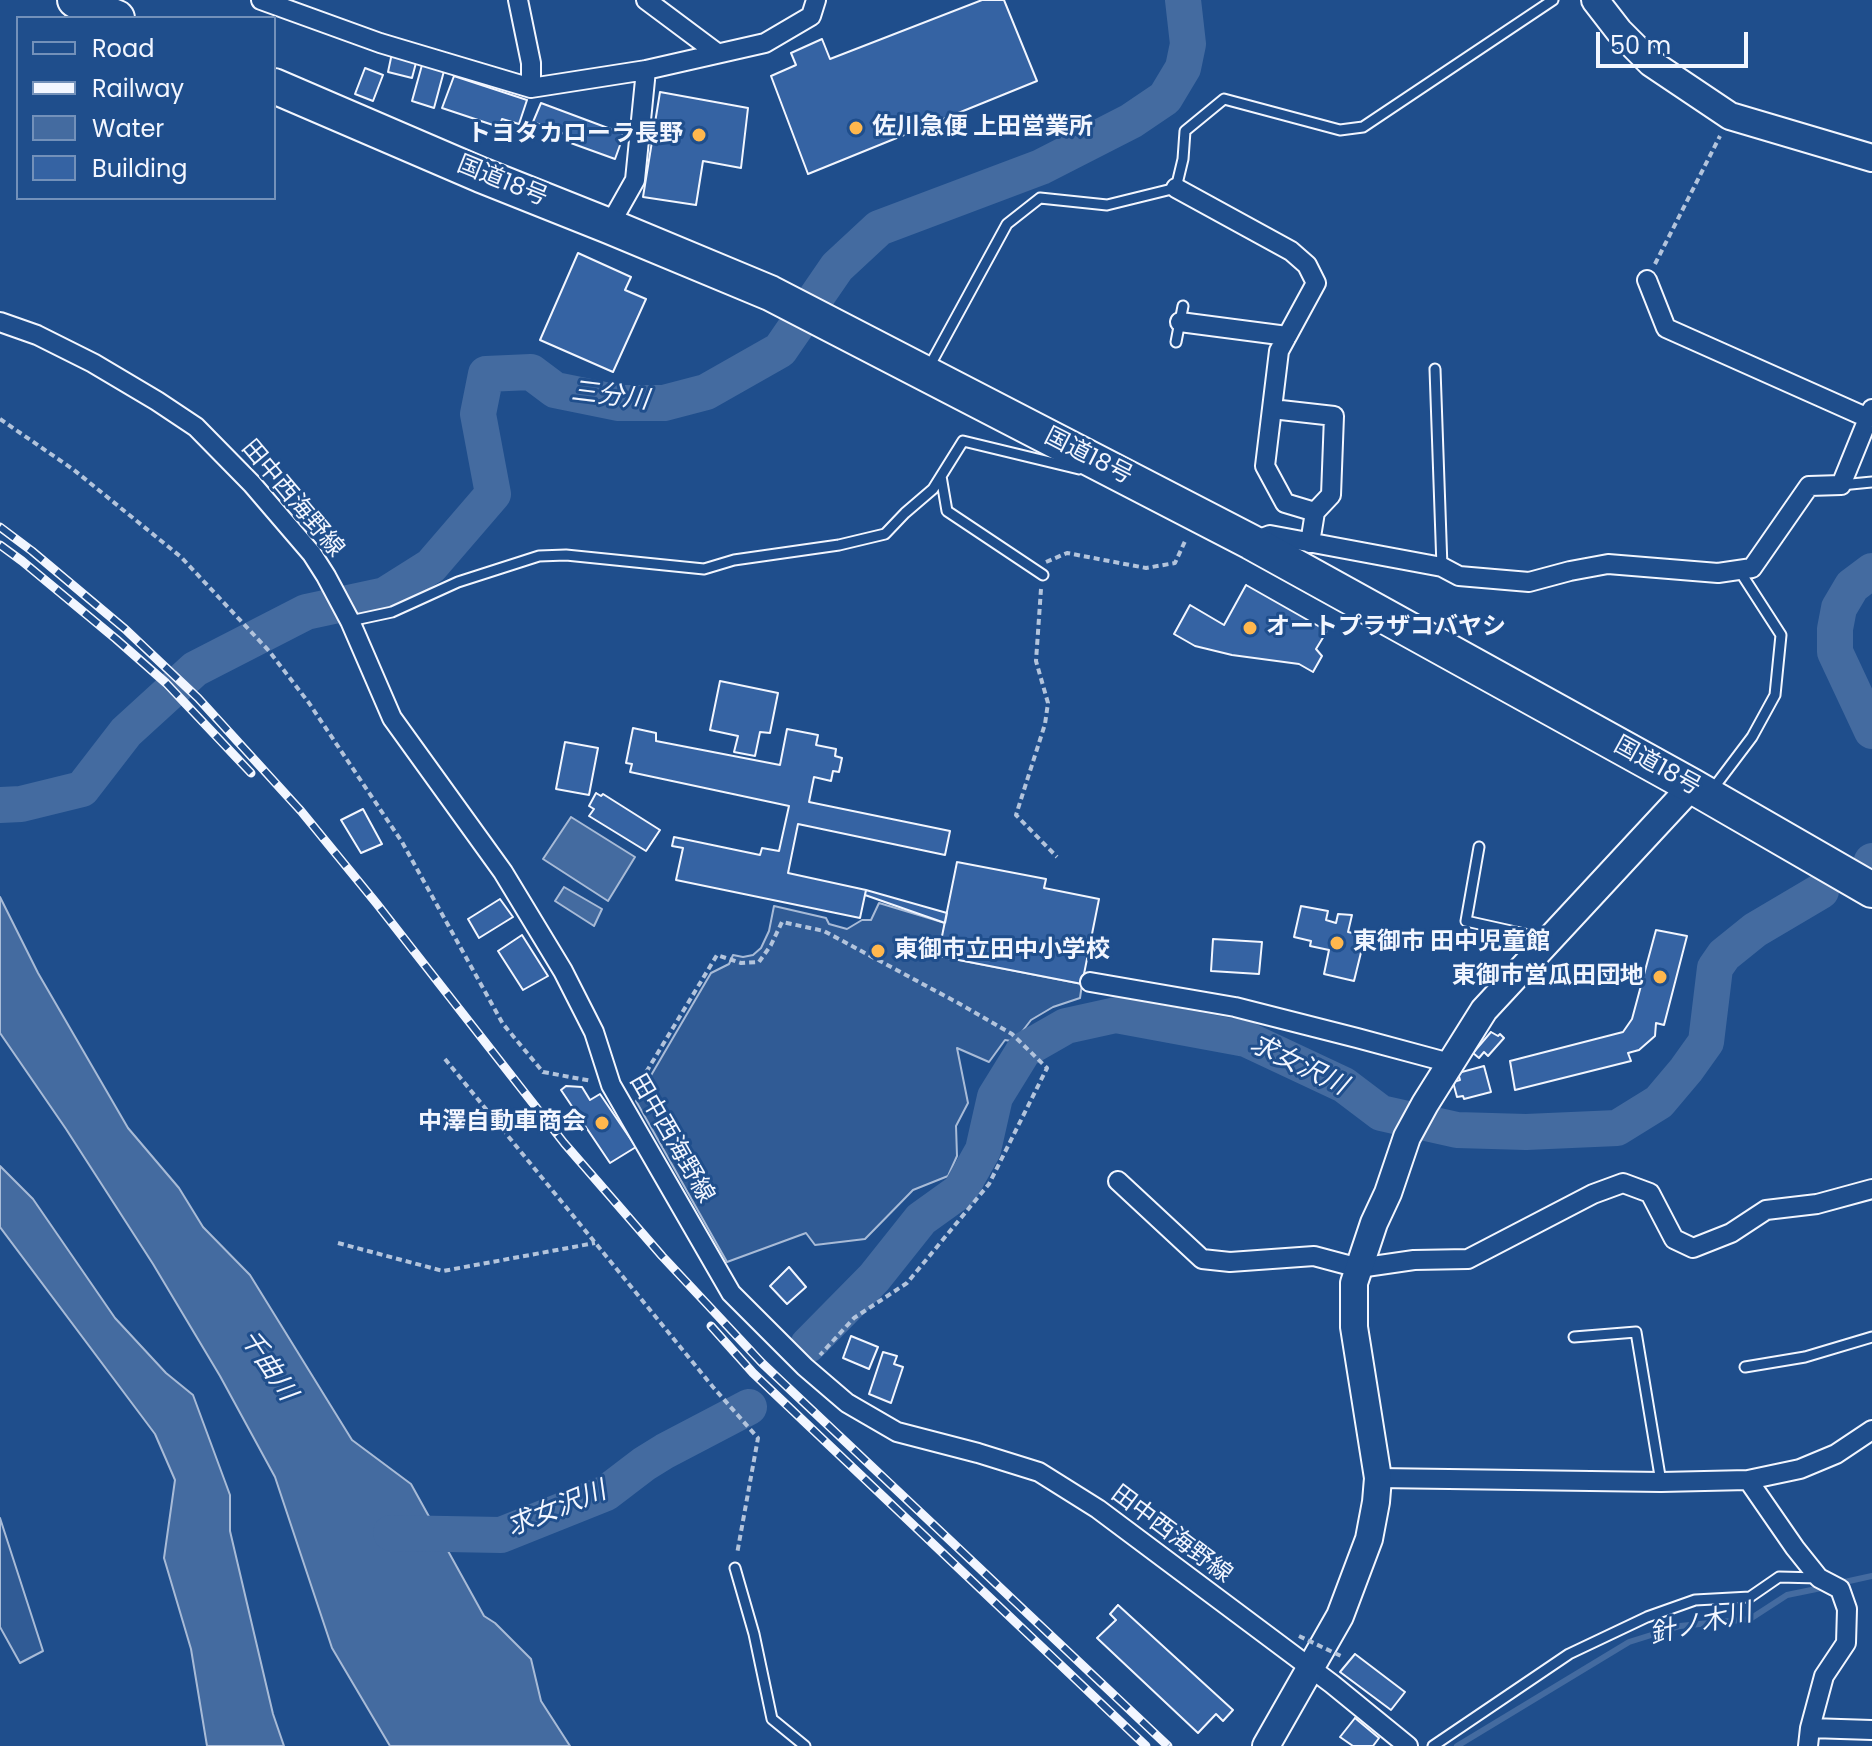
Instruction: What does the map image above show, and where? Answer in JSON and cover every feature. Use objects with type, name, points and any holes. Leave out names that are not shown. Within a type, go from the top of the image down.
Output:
[{"type":"highway","points":[[75,0],[112,16]]},
{"type":"highway","name":"国道18号","points":[[276,87],[770,293],[1251,542],[1872,890]]},
{"type":"street","points":[[261,0],[380,43],[531,88],[646,70],[765,43],[811,16],[816,0]]},
{"type":"street","points":[[518,0],[531,63],[531,88]]},
{"type":"street","points":[[646,0],[717,53]]},
{"type":"street","points":[[1595,0],[1619,31],[1651,63],[1730,116],[1872,158]]},
{"type":"street","points":[[609,226],[635,180],[646,70]]},
{"type":"street","points":[[1176,188],[1291,251],[1307,265],[1316,283],[1279,351],[1265,466],[1285,503],[1315,512]]},
{"type":"street","points":[[1251,542],[1270,535],[1442,567],[1459,576],[1529,582],[1608,564],[1718,573],[1752,568],[1809,486],[1841,485],[1870,413],[1666,328],[1647,280]]},
{"type":"street","points":[[1182,314],[1287,336]]},
{"type":"street","name":"田中西海野線","points":[[0,322],[37,335],[93,363],[196,427],[252,484],[312,554],[350,621],[392,718],[503,872],[563,971],[594,1032],[611,1085],[731,1293],[847,1403],[897,1432],[1039,1472],[1098,1509],[1332,1684],[1408,1746]]},
{"type":"street","points":[[1272,409],[1334,416],[1331,495],[1315,512],[1310,543]]},
{"type":"street","points":[[1266,1746],[1340,1616],[1369,1539],[1378,1478],[1354,1327],[1354,1283],[1407,1137],[1484,1010],[1700,791]]},
{"type":"street","points":[[1090,982],[1235,1007],[1450,1063]]},
{"type":"street","points":[[1118,1181],[1202,1259],[1230,1262],[1314,1256],[1359,1268],[1414,1260],[1468,1259],[1593,1194],[1623,1183],[1650,1193],[1674,1239],[1693,1248],[1731,1233],[1766,1210],[1817,1204],[1872,1189]]},
{"type":"street","points":[[1378,1478],[1661,1482],[1748,1480],[1800,1469],[1836,1454],[1872,1430]]},
{"type":"street","points":[[1748,1480],[1819,1578],[1840,1589],[1847,1609],[1846,1643],[1824,1676],[1809,1737],[1872,1730]]},
{"type":"lane","points":[[926,374],[1007,224],[1040,198],[1107,205],[1176,188],[1185,131],[1224,99],[1340,130],[1363,127],[1553,0]]},
{"type":"lane","points":[[1176,342],[1182,314]]},
{"type":"lane","points":[[1435,369],[1442,567]]},
{"type":"lane","points":[[350,621],[392,612],[458,582],[539,556],[566,555],[704,569],[734,560],[839,545],[885,534],[933,489],[963,441],[1078,469],[1105,466]]},
{"type":"lane","points":[[941,476],[947,511],[1043,575]]},
{"type":"lane","points":[[1841,485],[1872,482]]},
{"type":"lane","points":[[1700,791],[1752,737],[1775,695],[1781,635],[1739,570]]},
{"type":"lane","points":[[1479,847],[1466,921],[1550,940]]},
{"type":"lane","points":[[1574,1337],[1636,1332],[1661,1482]]},
{"type":"lane","points":[[1745,1367],[1805,1357],[1872,1337]]},
{"type":"lane","points":[[735,1568],[754,1634],[772,1719],[805,1746]]},
{"type":"lane","points":[[1433,1746],[1569,1654],[1647,1617],[1695,1600],[1750,1597],[1779,1577],[1819,1578]]},
{"type":"path","points":[[1647,280],[1730,116]]},
{"type":"path","points":[[0,419],[74,470],[181,557],[269,651],[309,703],[402,842],[503,1024],[543,1072],[611,1085]]},
{"type":"path","points":[[1057,857],[1016,815],[1045,724],[1048,703],[1036,661],[1044,563],[1067,553],[1146,568],[1175,563],[1196,514]]},
{"type":"path","points":[[623,1107],[717,955],[741,963],[759,962],[782,922],[824,931],[1012,1034],[1047,1068],[989,1184],[907,1283],[854,1318],[808,1369]]},
{"type":"path","points":[[445,1059],[758,1438],[735,1568]]},
{"type":"path","points":[[338,1243],[443,1271],[595,1243]]},
{"type":"path","points":[[1299,1636],[1343,1657]]},
{"type":"shaded area","points":[[879,903],[945,923],[939,956],[1082,984],[1080,998],[1053,1007],[1031,1020],[1011,1041],[1005,1040],[989,1062],[957,1048],[968,1103],[956,1126],[957,1156],[948,1176],[913,1190],[865,1239],[815,1245],[806,1233],[727,1262],[636,1101],[711,973],[729,964],[733,955],[753,955],[761,948],[769,931],[774,906],[826,918],[829,924],[847,929],[862,920],[871,920]]},
{"type":"shaded area","points":[[0,1518],[43,1651],[20,1663],[0,1627]]},
{"type":"water","points":[[571,817],[635,857],[608,901],[543,859]]},
{"type":"water","points":[[564,887],[602,909],[594,926],[555,901]]},
{"type":"water","name":"千曲川","points":[[0,897],[38,973],[128,1128],[179,1188],[203,1227],[250,1275],[352,1440],[411,1484],[484,1616],[531,1659],[541,1701],[570,1746],[390,1746],[332,1648],[275,1477],[220,1376],[153,1264],[0,1033]]},
{"type":"water","points":[[0,1166],[33,1199],[115,1318],[166,1373],[193,1395],[230,1495],[230,1531],[273,1714],[284,1746],[207,1746],[191,1649],[164,1558],[175,1480],[155,1434],[0,1227]]},
{"type":"building","name":"佐川急便 上田営業所","points":[[982,0],[1004,0],[1037,81],[808,174],[771,76],[796,65],[791,53],[822,39],[830,59]]},
{"type":"building","points":[[392,53],[417,59],[412,78],[388,72]]},
{"type":"building","points":[[422,65],[444,71],[434,108],[412,101]]},
{"type":"building","points":[[365,68],[383,75],[373,101],[355,94]]},
{"type":"building","points":[[454,76],[527,100],[519,124],[502,119],[499,127],[442,108]]},
{"type":"building","name":"トヨタカローラ長野","points":[[660,92],[748,108],[741,168],[703,161],[696,205],[643,197]]},
{"type":"building","points":[[541,103],[624,134],[615,159],[568,142],[570,136],[533,122]]},
{"type":"building","points":[[578,253],[631,277],[625,290],[646,299],[613,372],[540,340]]},
{"type":"building","name":"オートプラザコバヤシ","points":[[1246,585],[1327,631],[1316,649],[1322,656],[1313,672],[1299,664],[1232,655],[1195,646],[1174,634],[1190,605],[1224,625]]},
{"type":"building","points":[[720,681],[778,693],[770,733],[760,732],[755,756],[734,752],[738,736],[710,730]]},
{"type":"building","name":"東御市立田中小学校","points":[[633,728],[656,733],[656,741],[780,765],[787,729],[818,735],[816,745],[836,749],[835,756],[842,758],[839,772],[833,771],[831,781],[814,777],[809,802],[950,831],[945,855],[798,824],[788,873],[866,890],[860,918],[676,880],[683,848],[672,846],[674,837],[760,855],[762,848],[779,851],[789,806],[630,772],[632,764],[626,763]]},
{"type":"building","points":[[565,742],[598,748],[589,795],[556,789]]},
{"type":"building","points":[[596,793],[603,794],[660,830],[646,851],[589,816],[594,809],[589,806]]},
{"type":"building","points":[[363,809],[382,844],[361,853],[341,820]]},
{"type":"building","points":[[957,862],[1046,879],[1044,888],[1099,899],[1082,984],[938,956]]},
{"type":"building","points":[[866,890],[947,913],[945,923],[865,895]]},
{"type":"building","points":[[500,899],[513,917],[479,938],[468,919]]},
{"type":"building","name":"東御市 田中児童館","points":[[1301,906],[1328,911],[1326,920],[1336,923],[1338,914],[1352,915],[1348,932],[1365,936],[1354,981],[1324,974],[1329,950],[1310,946],[1311,941],[1294,937]]},
{"type":"building","name":"東御市営瓜田団地","points":[[1656,930],[1687,936],[1664,1025],[1656,1023],[1655,1036],[1639,1050],[1628,1053],[1631,1061],[1515,1090],[1510,1061],[1623,1032],[1632,1019]]},
{"type":"building","points":[[522,935],[548,976],[523,990],[498,951]]},
{"type":"building","points":[[1213,939],[1262,942],[1259,974],[1211,971]]},
{"type":"building","points":[[1491,1032],[1504,1038],[1488,1056],[1484,1052],[1479,1058],[1473,1053]]},
{"type":"building","points":[[1484,1066],[1491,1092],[1464,1099],[1463,1096],[1457,1097],[1453,1082],[1460,1080],[1458,1073]]},
{"type":"building","name":"中澤自動車商会","points":[[566,1086],[582,1087],[590,1100],[600,1094],[636,1147],[610,1163],[561,1090]]},
{"type":"building","points":[[789,1267],[806,1287],[787,1304],[770,1286]]},
{"type":"building","points":[[851,1336],[878,1347],[869,1369],[843,1358]]},
{"type":"building","points":[[883,1352],[897,1356],[894,1364],[903,1367],[891,1403],[869,1394]]},
{"type":"building","points":[[1118,1605],[1233,1710],[1223,1721],[1216,1714],[1198,1733],[1097,1638],[1116,1620],[1110,1614]]},
{"type":"building","points":[[1355,1654],[1405,1692],[1391,1710],[1340,1672]]},
{"type":"building","points":[[1355,1718],[1379,1738],[1373,1746],[1353,1746],[1340,1737]]},
{"type":"waterway","name":"三分川","points":[[0,805],[21,804],[82,789],[126,732],[195,669],[306,612],[385,595],[431,566],[493,494],[478,414],[486,374],[531,372],[555,390],[619,403],[664,403],[706,392],[780,350],[837,267],[879,228],[1041,167],[1131,121],[1165,98],[1183,68],[1188,44],[1183,0]]},
{"type":"waterway","name":"求女沢川","points":[[1872,571],[1852,586],[1839,608],[1835,629],[1835,652],[1872,731]]},
{"type":"waterway","name":"求女沢川","points":[[808,1345],[874,1278],[921,1219],[960,1191],[983,1150],[995,1097],[1024,1050],[1066,1026],[1116,1015],[1246,1039],[1344,1085],[1381,1113],[1457,1130],[1526,1132],[1617,1128],[1659,1102],[1706,1042],[1715,968],[1724,955],[1755,930],[1821,891]]},
{"type":"waterway","name":"求女沢川","points":[[391,1533],[501,1535],[606,1493],[665,1451],[749,1407]]},
{"type":"waterway","name":"針ノ木川","points":[[1840,1583],[1872,1576]]},
{"type":"waterway","name":"針ノ木川","points":[[1457,1746],[1629,1642],[1680,1626],[1750,1619],[1787,1595],[1826,1587]]},
{"type":"railway","points":[[0,527],[125,629],[198,698],[301,811],[564,1143],[662,1256],[762,1363],[1168,1746]]},
{"type":"railway","points":[[0,545],[166,683],[251,773]]},
{"type":"railway","points":[[711,1326],[753,1373],[1146,1746]]},
{"type":"place","name":"佐川急便 上田営業所","points":[[856,128]]},
{"type":"place","name":"トヨタカローラ長野","points":[[699,135]]},
{"type":"place","name":"オートプラザコバヤシ","points":[[1250,628]]},
{"type":"place","name":"東御市 田中児童館","points":[[1337,943]]},
{"type":"place","name":"東御市立田中小学校","points":[[878,951]]},
{"type":"place","name":"東御市営瓜田団地","points":[[1660,977]]},
{"type":"place","name":"中澤自動車商会","points":[[602,1123]]}]
